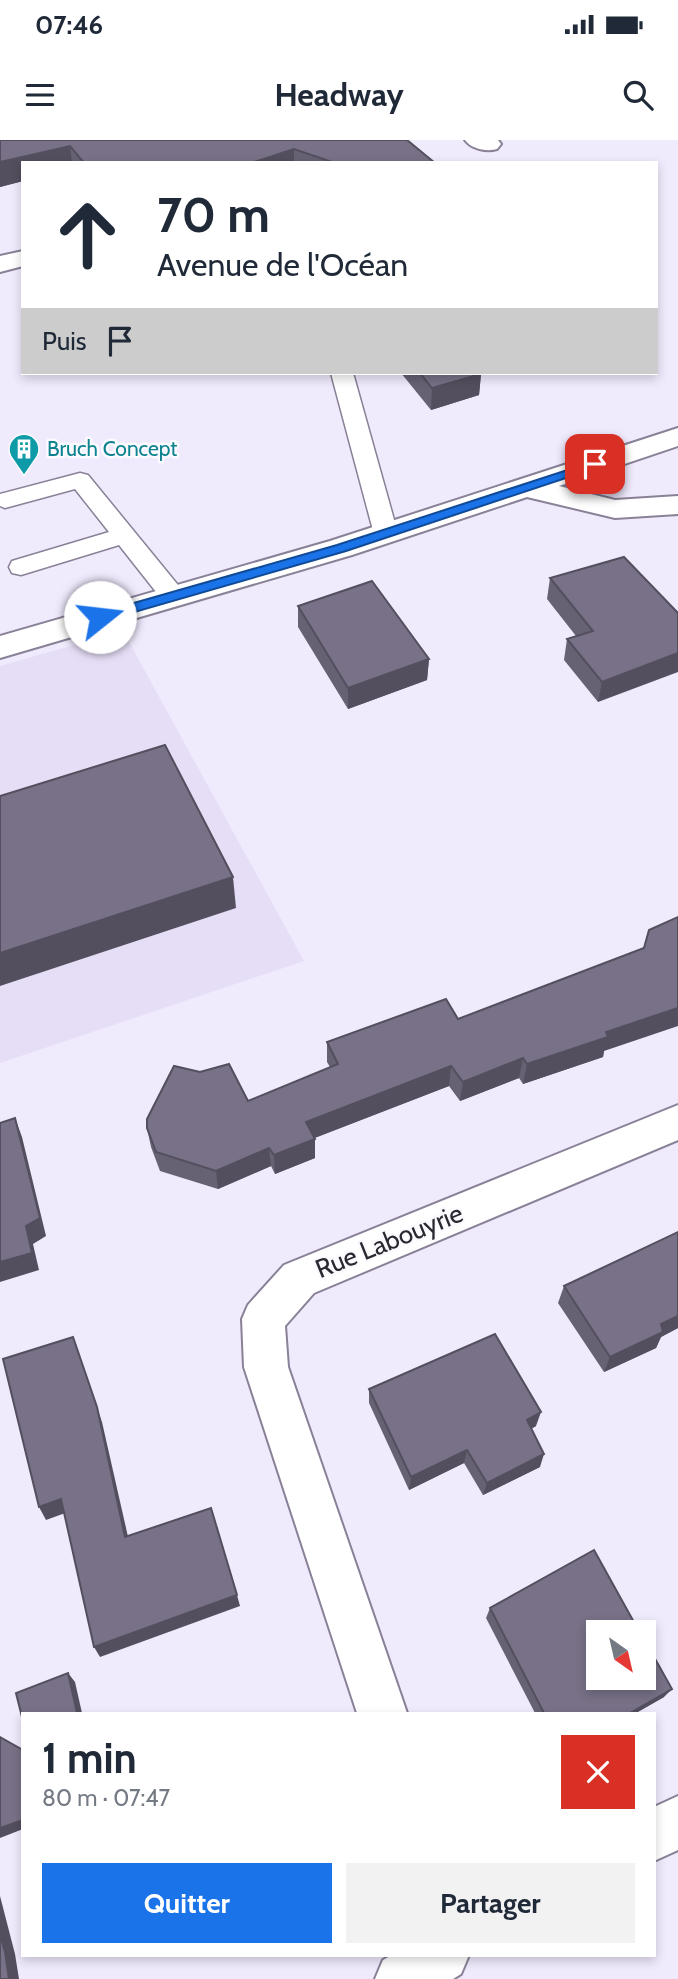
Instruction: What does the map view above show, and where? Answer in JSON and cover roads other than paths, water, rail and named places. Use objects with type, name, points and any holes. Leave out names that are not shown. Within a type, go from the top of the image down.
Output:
[{"type":"main road","points":[[0,264],[21,259]]},
{"type":"main road","points":[[0,647],[386,534],[678,438]]},
{"type":"main road","points":[[525,487],[615,509],[678,505]]},
{"type":"main road","name":"Rue Labouyrie","points":[[382,1712],[266,1367],[263,1319],[299,1279],[678,1122]]},
{"type":"main road","points":[[656,1834],[678,1822]]},
{"type":"main road","points":[[402,1979],[439,1957]]},
{"type":"lane","points":[[343,375],[386,534]]},
{"type":"lane","points":[[5,500],[80,480],[173,596]]},
{"type":"lane","points":[[21,567],[125,535]]},
{"type":"place","name":"Bruch Concept","points":[[24,476]]}]
